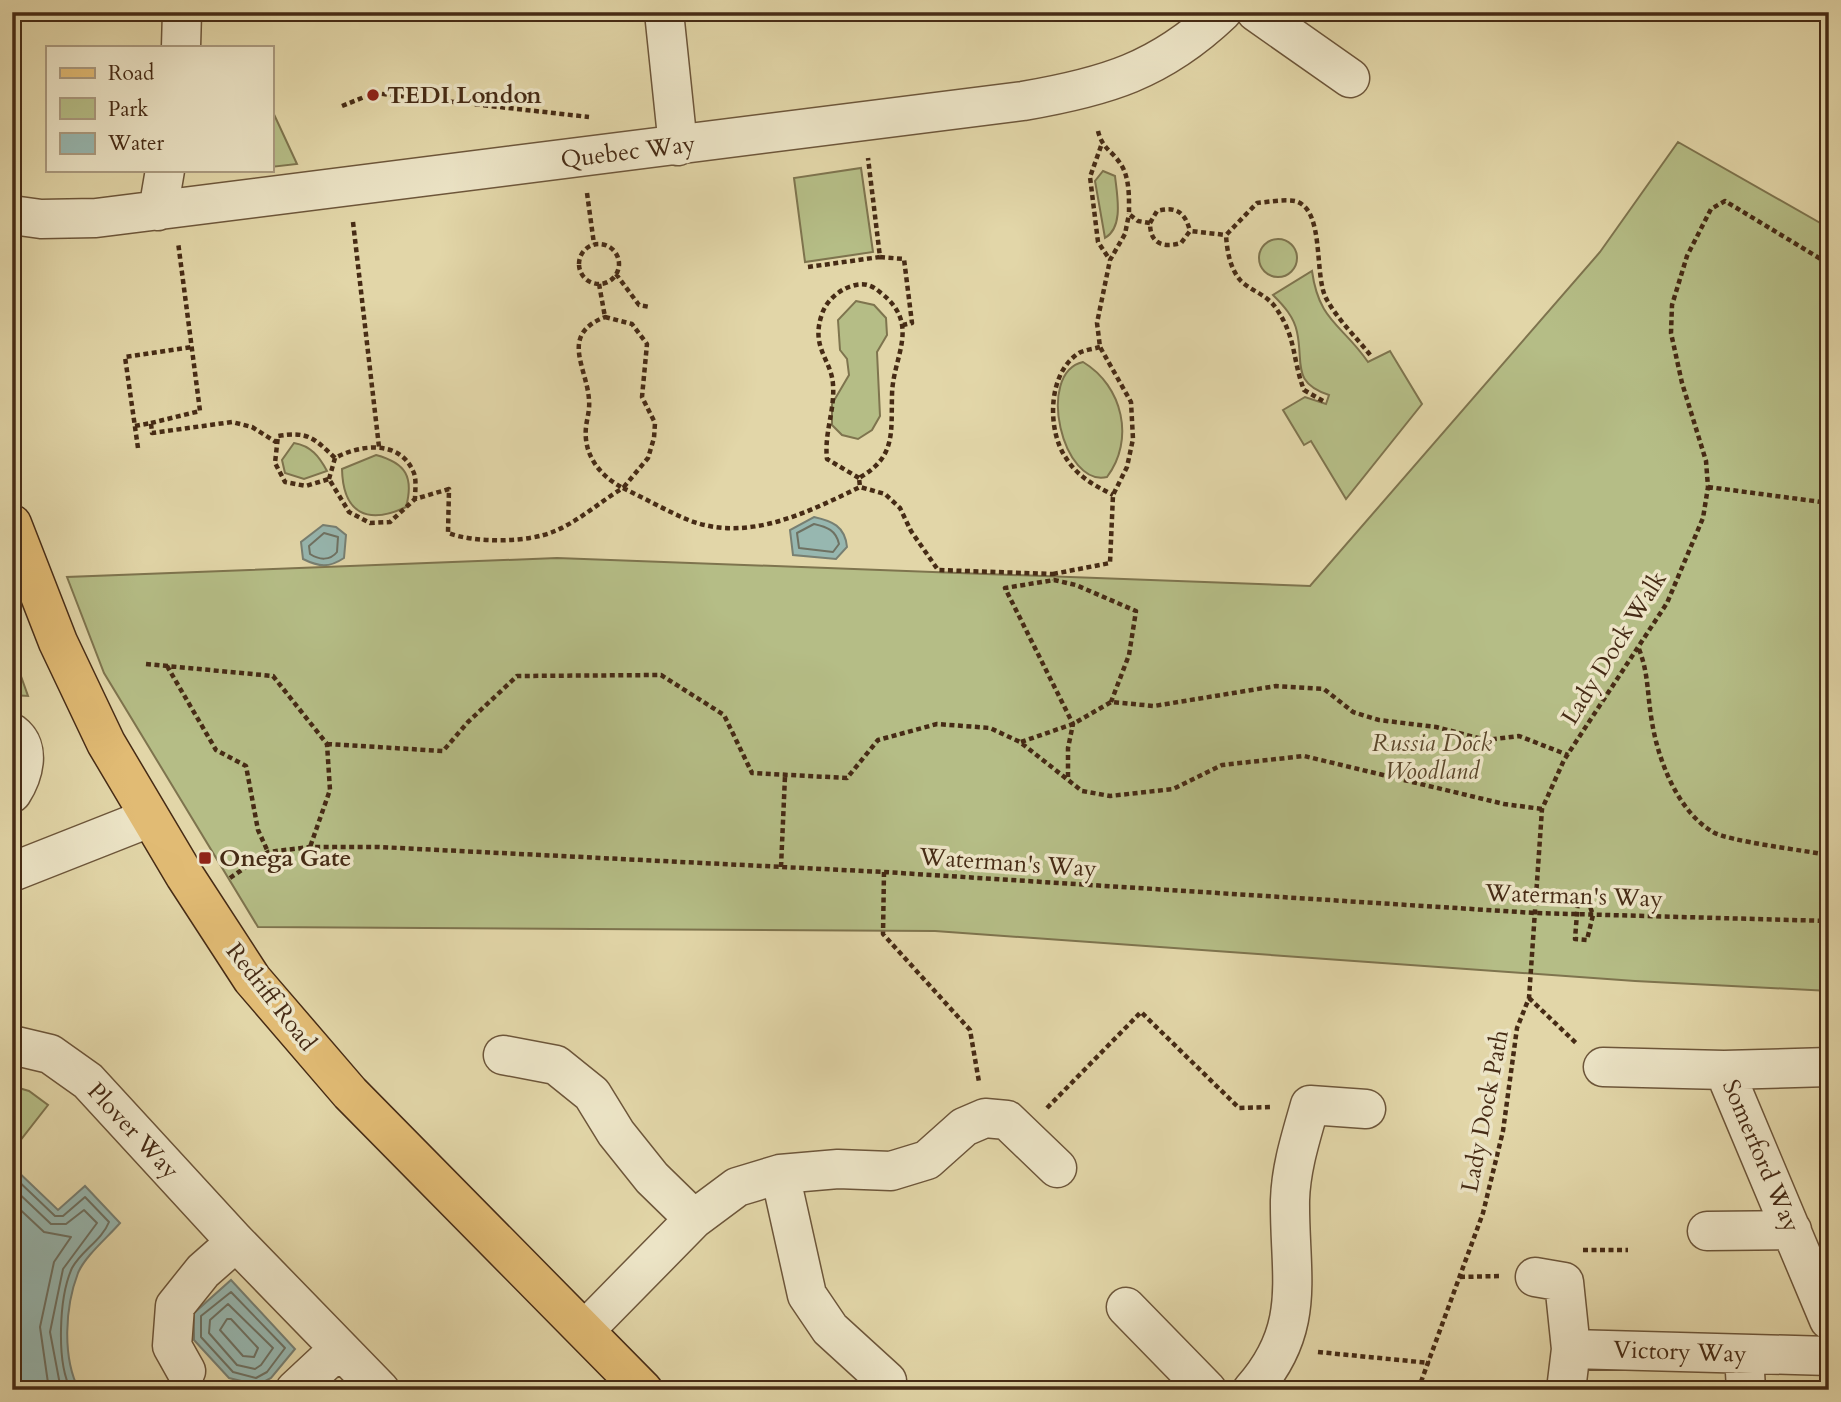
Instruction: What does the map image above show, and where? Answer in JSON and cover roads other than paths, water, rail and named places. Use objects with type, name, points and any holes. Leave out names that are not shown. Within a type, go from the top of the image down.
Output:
[{"type":"main road","name":"Redriff Road","points":[[12,524],[58,642],[106,743],[149,818],[252,979],[281,1017],[350,1093],[643,1390]]},
{"type":"street","points":[[181,46],[182,12]]},
{"type":"street","points":[[664,12],[678,146]]},
{"type":"street","name":"Quebec Way","points":[[12,215],[96,218],[168,226],[591,173],[678,146],[1023,102],[1090,90],[1138,72],[1169,54],[1222,12]]},
{"type":"street","points":[[1256,12],[1350,78]]},
{"type":"street","points":[[165,172],[168,226]]},
{"type":"street","points":[[12,733],[23,750],[24,773],[12,793]]},
{"type":"street","points":[[12,872],[149,818]]},
{"type":"street","name":"Plover Way","points":[[12,1045],[50,1054],[88,1081],[236,1242],[380,1390]]},
{"type":"street","points":[[503,1055],[556,1065],[592,1094],[616,1133],[652,1178],[695,1219]]},
{"type":"street","name":"Somerford Way","points":[[1603,1067],[1724,1070],[1829,1067]]},
{"type":"street","name":"Somerford Way","points":[[1724,1070],[1807,1237],[1829,1320]]},
{"type":"street","points":[[1252,1390],[1283,1346],[1291,1312],[1295,1272],[1290,1201],[1293,1167],[1310,1105],[1366,1109]]},
{"type":"street","points":[[585,1330],[695,1219],[737,1187],[780,1174],[838,1169],[891,1171],[927,1160],[964,1127],[985,1118],[1007,1121],[1057,1168]]},
{"type":"street","points":[[780,1174],[807,1295],[830,1329],[878,1382]]},
{"type":"street","points":[[1707,1231],[1807,1237]]},
{"type":"street","points":[[186,1371],[172,1346],[175,1306],[202,1271],[236,1242]]},
{"type":"street","points":[[1535,1277],[1564,1282],[1571,1349],[1566,1390]]},
{"type":"street","points":[[1126,1307],[1207,1390]]},
{"type":"street","points":[[295,1390],[339,1349]]},
{"type":"street","name":"Victory Way","points":[[1571,1349],[1745,1372],[1829,1356]]},
{"type":"water","points":[[814,517],[832,523],[844,534],[847,547],[836,559],[793,555],[790,530]]},
{"type":"water","points":[[323,525],[336,527],[346,535],[344,558],[334,564],[314,564],[303,559],[301,542]]},
{"type":"water","points":[[12,1166],[58,1210],[85,1186],[120,1223],[86,1260],[78,1273],[70,1301],[68,1347],[79,1390],[12,1390]]},
{"type":"water","points":[[231,1280],[295,1349],[271,1378],[258,1385],[229,1378],[194,1340],[194,1313]]},
{"type":"place","name":"TEDI London","points":[[373,95]]},
{"type":"place","name":"Onega Gate","points":[[205,858]]},
{"type":"park label","name":"Russia Dock Woodland","points":[[1432,757]]}]
